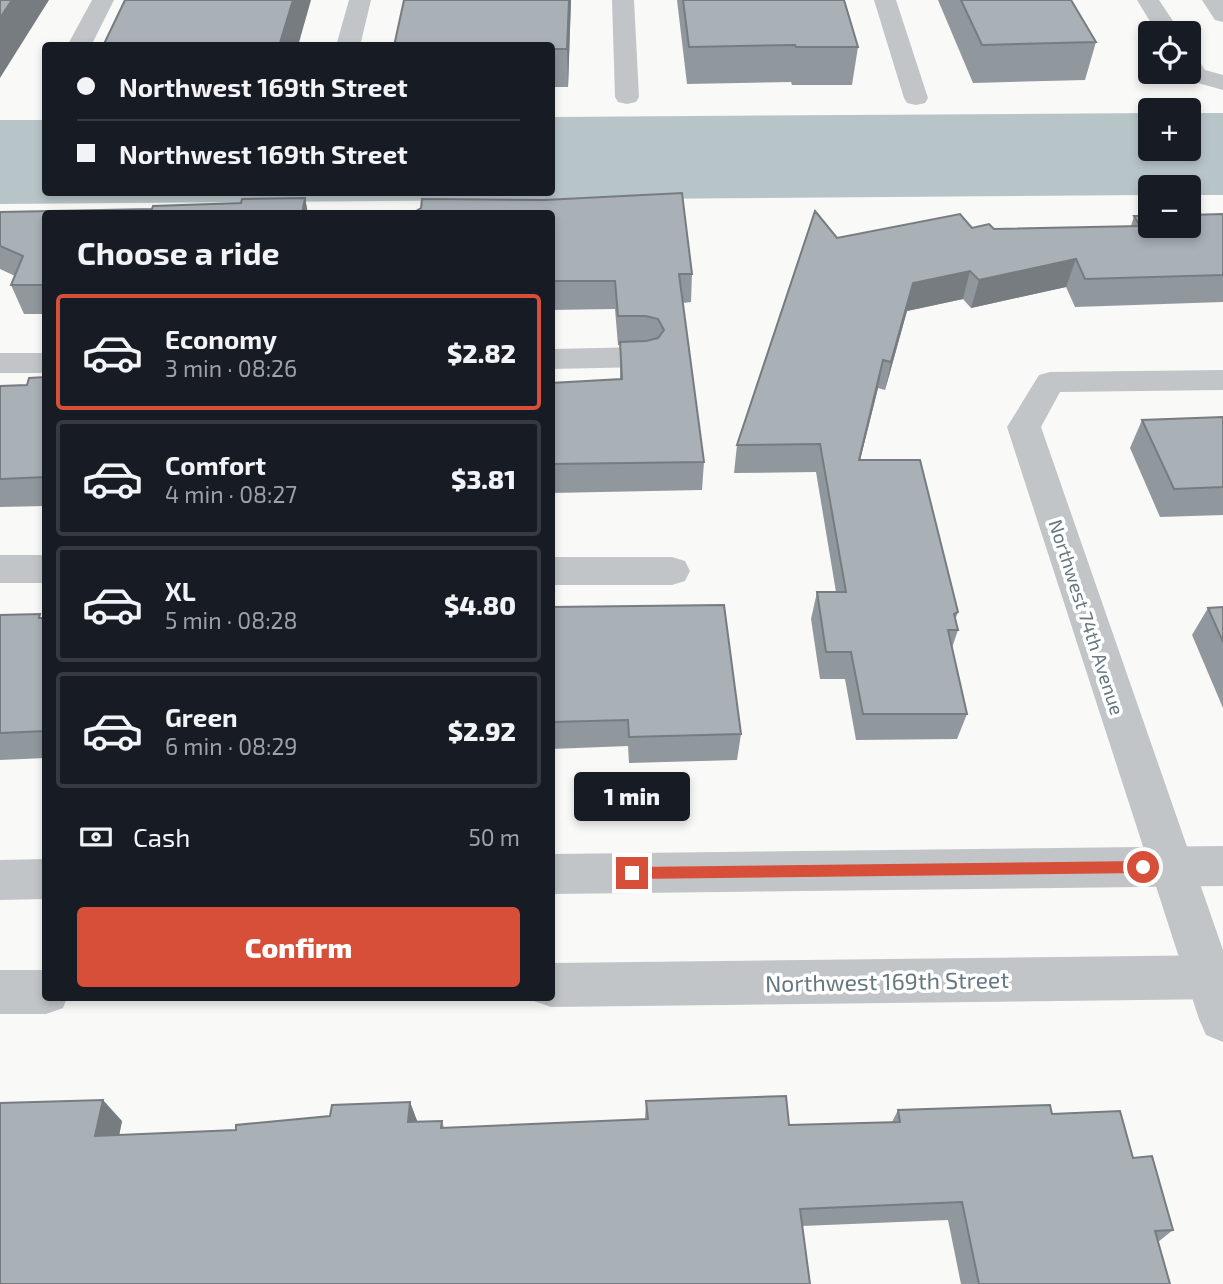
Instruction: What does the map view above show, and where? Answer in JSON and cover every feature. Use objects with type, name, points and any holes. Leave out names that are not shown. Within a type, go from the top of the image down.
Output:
[{"type":"street","points":[[81,42],[103,0]]},
{"type":"street","points":[[349,42],[360,0]]},
{"type":"street","points":[[623,0],[627,97]]},
{"type":"street","points":[[885,0],[916,98]]},
{"type":"street","points":[[1148,0],[1161,21]]},
{"type":"street","points":[[1213,0],[1223,15]]},
{"type":"street","points":[[1201,76],[1223,83]]},
{"type":"street","points":[[555,359],[645,357]]},
{"type":"street","points":[[0,363],[42,363]]},
{"type":"street","name":"Northwest 74th Avenue","points":[[1218,991],[1170,867],[1024,427],[1051,382],[1223,380]]},
{"type":"street","points":[[0,569],[42,569]]},
{"type":"street","points":[[555,571],[672,571]]},
{"type":"street","points":[[555,874],[1223,866]]},
{"type":"street","points":[[0,880],[42,879]]},
{"type":"street","name":"Northwest 169th Street","points":[[555,985],[1218,991]]},
{"type":"street","points":[[0,992],[42,992]]},
{"type":"shaded area","points":[[1138,113],[1138,161],[1201,161],[1201,113],[1223,113],[1223,195],[1201,195],[1201,175],[1138,175],[1138,195],[0,204],[0,120],[42,120],[42,196],[555,196],[555,117]]},
{"type":"building","points":[[0,0],[12,0],[0,18]]},
{"type":"building","points":[[125,0],[293,0],[280,42],[105,42]]},
{"type":"building","points":[[404,0],[569,0],[567,49],[555,49],[555,42],[395,42]]},
{"type":"building","points":[[683,0],[844,0],[858,47],[689,47]]},
{"type":"building","points":[[961,0],[1071,0],[1096,42],[982,45]]},
{"type":"building","points":[[682,193],[692,274],[679,274],[704,462],[555,464],[555,383],[622,379],[620,342],[658,338],[664,330],[658,319],[618,316],[615,281],[555,281],[555,210],[418,210],[421,208],[422,199],[544,200]]},
{"type":"building","points":[[305,198],[303,210],[101,210],[241,203],[242,199]]},
{"type":"building","points":[[42,211],[42,285],[11,285],[23,256],[0,246],[0,212]]},
{"type":"building","points":[[815,211],[837,238],[960,214],[972,228],[989,224],[994,229],[1138,226],[1138,238],[1201,238],[1201,215],[1223,214],[1223,275],[1085,279],[1076,259],[979,280],[970,271],[913,283],[891,362],[883,360],[859,460],[920,460],[958,612],[954,614],[958,630],[948,630],[967,714],[863,714],[851,652],[826,652],[817,592],[846,592],[820,444],[737,445]]},
{"type":"building","points":[[42,377],[42,477],[0,479],[0,386],[27,385],[29,378]]},
{"type":"building","points":[[1223,417],[1223,487],[1174,489],[1142,420]]},
{"type":"building","points":[[724,605],[741,734],[629,737],[628,720],[555,722],[555,607]]},
{"type":"building","points":[[1223,607],[1223,642],[1208,608]]},
{"type":"building","points":[[40,614],[39,618],[42,618],[42,731],[0,733],[0,615]]},
{"type":"building","points":[[786,1096],[789,1125],[900,1122],[898,1110],[1050,1105],[1052,1114],[1120,1111],[1133,1158],[1152,1156],[1173,1230],[1155,1231],[1170,1284],[979,1284],[962,1202],[800,1209],[810,1284],[0,1284],[0,1103],[103,1100],[95,1136],[236,1130],[236,1125],[330,1116],[332,1105],[410,1102],[408,1122],[442,1121],[441,1128],[648,1119],[646,1101]]},
{"type":"route","points":[[632,873],[1143,867]]}]
